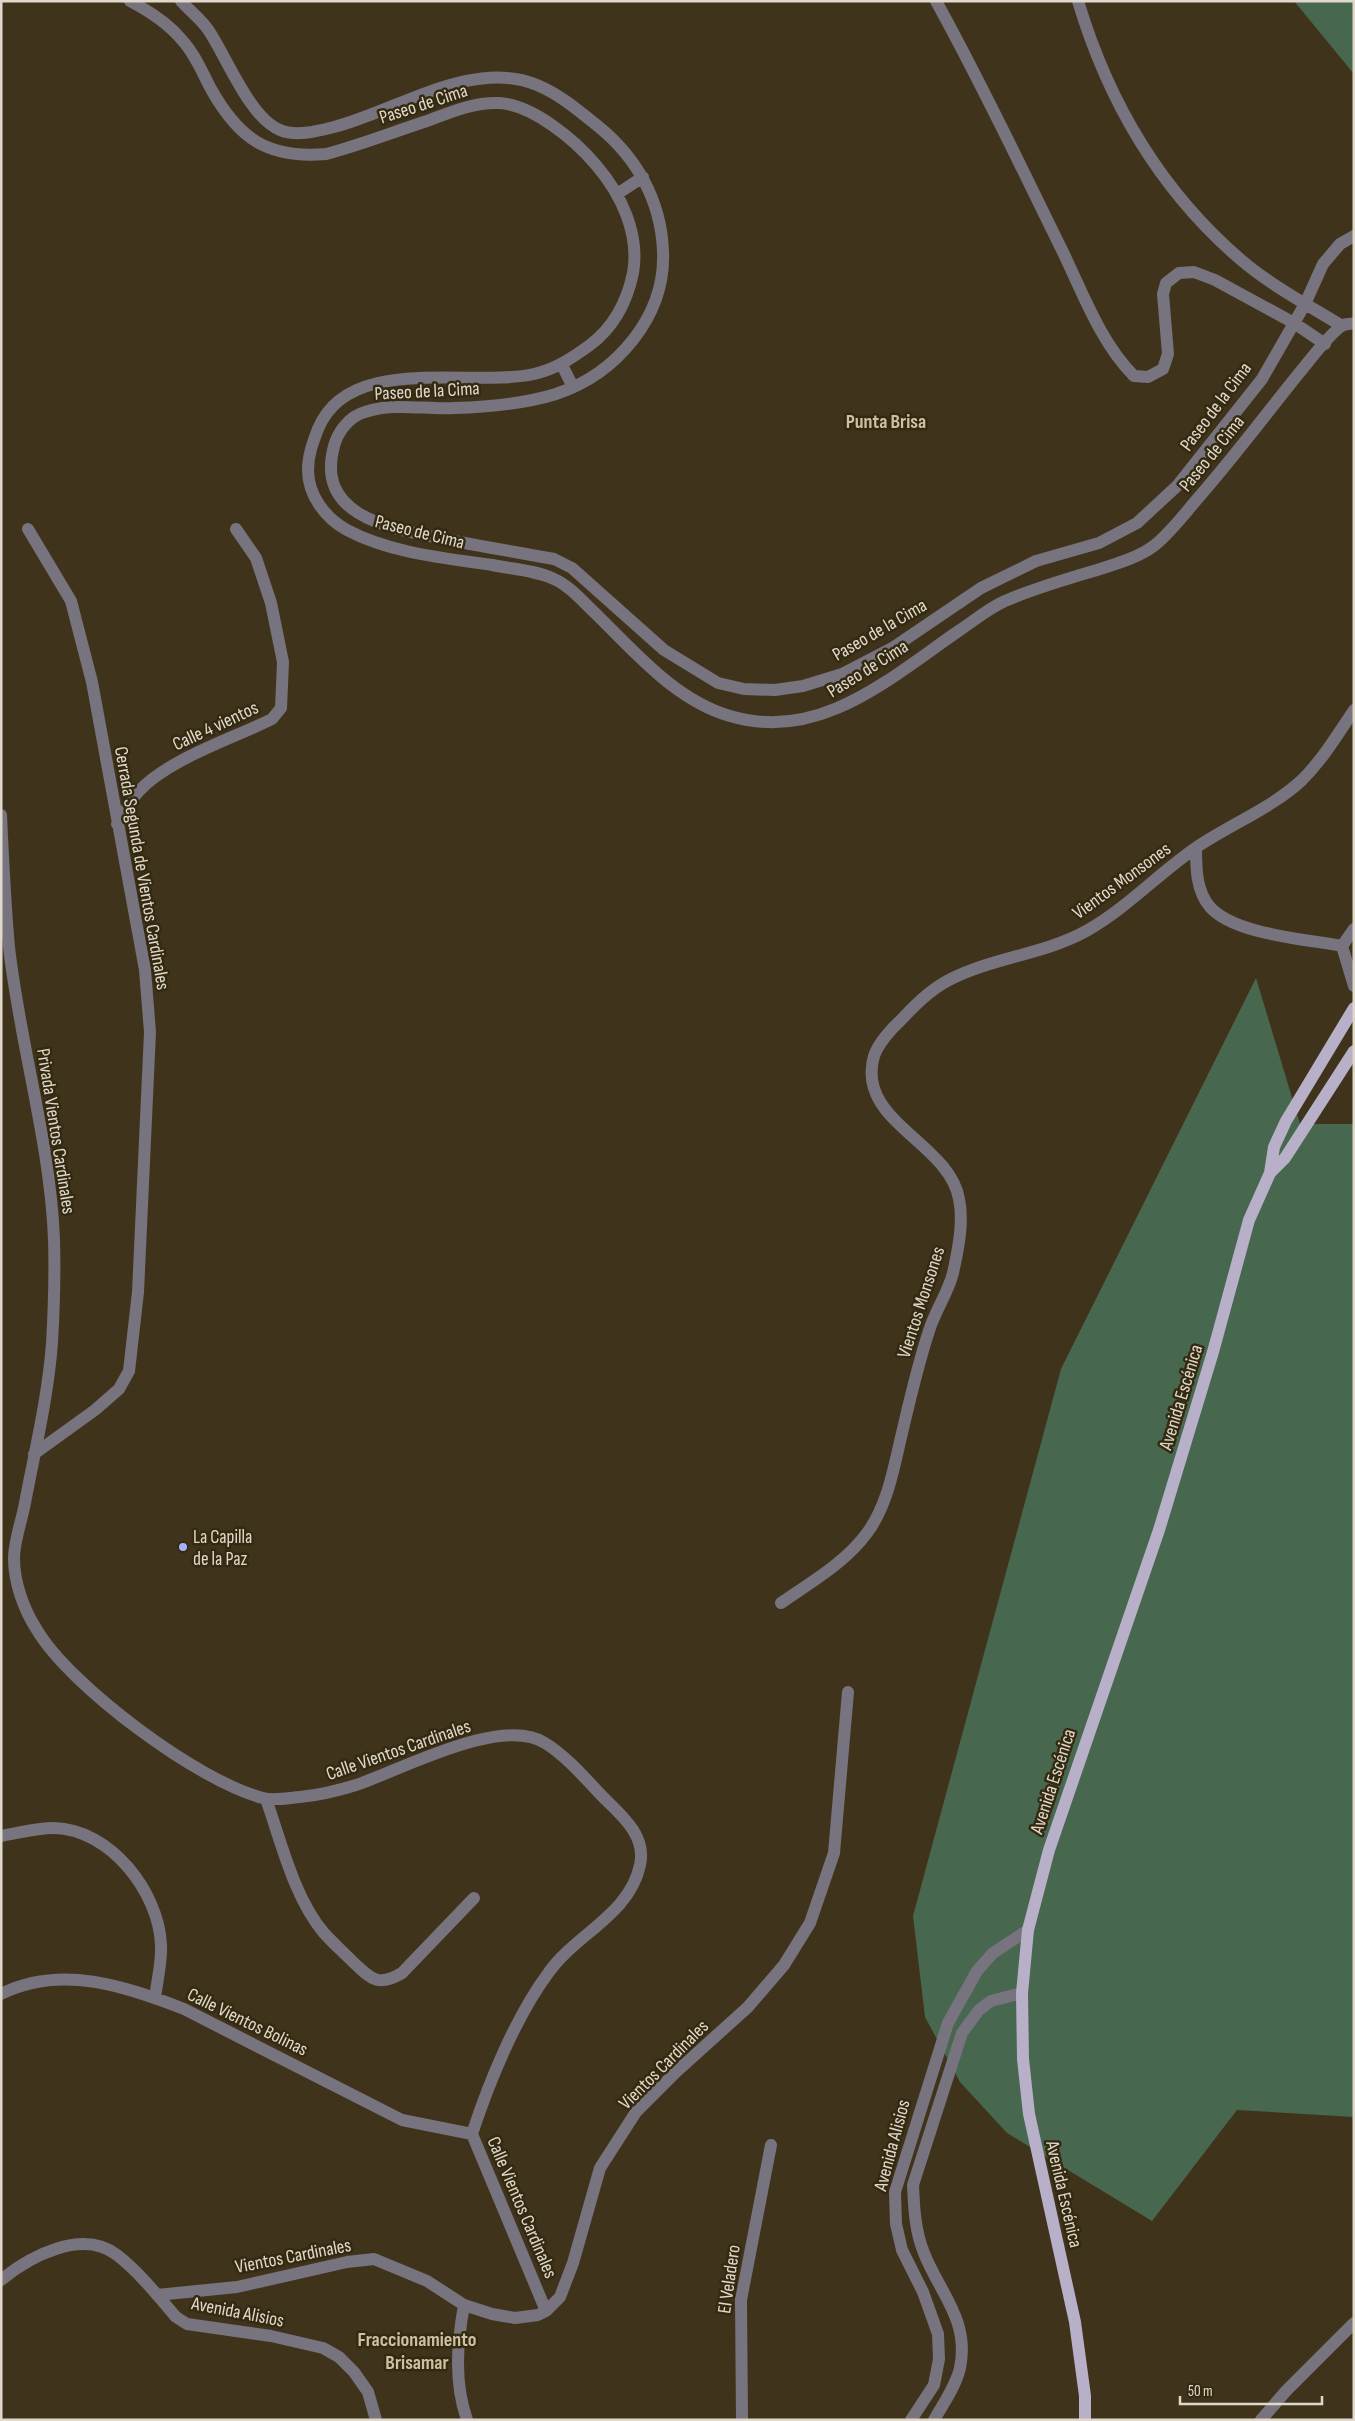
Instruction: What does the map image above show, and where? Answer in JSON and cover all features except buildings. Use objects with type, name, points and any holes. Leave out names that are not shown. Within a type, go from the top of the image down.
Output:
[{"type":"main road","name":"Avenida Escénica","points":[[1085,2420],[1085,2396],[1075,2322],[1029,2114],[1023,2059],[1022,1993],[1028,1930],[1049,1850],[1159,1530],[1214,1352],[1249,1220],[1270,1173],[1274,1147],[1286,1121],[1354,1008]]},
{"type":"main road","name":"Avenida Escénica","points":[[1270,1173],[1285,1158],[1354,1052]]},
{"type":"street","name":"Paseo de Cima","points":[[130,1],[153,13],[182,39],[197,60],[211,89],[228,115],[251,138],[271,151],[301,156],[326,154],[473,104],[505,103],[531,112],[579,147],[600,170],[617,194],[631,229],[634,263],[629,294],[620,312],[599,338],[562,365],[524,376],[397,380],[360,388],[337,399],[322,418],[312,445],[308,467],[310,483],[318,504],[330,518],[344,529],[385,545],[442,558],[528,571],[558,580],[677,690],[709,710],[737,719],[770,723],[798,720],[830,713],[860,698],[1000,603],[1119,562],[1153,548],[1212,482],[1325,344],[1348,324]]},
{"type":"street","points":[[181,1],[206,27],[236,80],[262,118],[281,131],[271,151]]},
{"type":"street","points":[[936,1],[983,87],[1095,316],[1119,361],[1134,376],[1148,377],[1163,369],[1168,354],[1163,294],[1166,283],[1179,273],[1194,272],[1215,280],[1294,324],[1325,344]]},
{"type":"street","points":[[1078,1],[1102,72],[1142,146],[1189,210],[1241,260],[1305,304],[1348,324]]},
{"type":"street","name":"Paseo de la Cima","points":[[281,131],[301,133],[323,130],[350,123],[462,81],[497,76],[535,84],[564,99],[616,141],[643,177],[652,197],[660,226],[663,252],[656,296],[648,319],[630,346],[604,369],[573,387],[553,395],[517,403],[453,408],[396,407],[364,412],[350,420],[336,437],[330,461],[335,488],[344,504],[363,517],[398,530],[554,559],[572,568],[664,650],[718,683],[744,689],[774,690],[803,686],[842,674],[894,647],[981,588],[1036,561],[1099,543],[1137,523],[1177,486],[1262,379],[1305,304],[1323,264],[1340,244],[1354,236]]},
{"type":"street","points":[[617,194],[643,177]]},
{"type":"street","points":[[562,365],[573,387]]},
{"type":"street","name":"Cerrada Segunda de Vientos Cardinales","points":[[28,529],[70,602],[76,618],[92,682],[145,970],[150,1032],[134,1340],[129,1371],[119,1389],[95,1410],[34,1454]]},
{"type":"street","name":"Calle 4 vientos","points":[[117,824],[138,792],[152,780],[178,762],[272,719],[281,708],[283,662],[271,603],[256,558],[236,529]]},
{"type":"street","points":[[1342,946],[1263,932],[1240,925],[1210,907],[1197,876],[1196,848],[1270,803],[1300,781],[1323,756],[1354,710]]},
{"type":"street","name":"Privada Vientos Cardinales","points":[[1,814],[10,948],[47,1174],[54,1237],[52,1345],[42,1416],[34,1454]]},
{"type":"street","name":"Vientos Monsones","points":[[781,1603],[842,1560],[868,1532],[886,1496],[930,1328],[952,1276],[958,1246],[959,1198],[952,1179],[932,1153],[896,1122],[877,1095],[872,1078],[874,1054],[893,1027],[922,997],[947,981],[975,969],[1040,951],[1088,929],[1128,903],[1196,848]]},
{"type":"street","points":[[1342,946],[1354,929]]},
{"type":"street","points":[[1342,946],[1354,986]]},
{"type":"street","name":"Calle Vientos Cardinales","points":[[34,1454],[14,1557],[19,1591],[29,1617],[41,1637],[71,1672],[105,1701],[194,1768],[220,1782],[266,1799],[328,1794],[384,1775],[441,1751],[479,1740],[511,1735],[532,1736],[545,1742],[568,1762],[637,1833],[642,1859],[637,1876],[624,1898],[606,1920],[559,1958],[546,1975],[488,2085],[472,2134],[546,2311]]},
{"type":"street","name":"Vientos Cardinales","points":[[157,2295],[237,2286],[347,2262],[374,2259],[427,2281],[464,2305],[492,2314],[515,2318],[538,2315],[546,2311],[560,2296],[573,2262],[600,2168],[636,2112],[676,2072],[748,2008],[784,1965],[810,1923],[834,1853],[848,1692]]},
{"type":"street","points":[[266,1799],[299,1891],[323,1932],[373,1979],[389,1981],[402,1973],[474,1898]]},
{"type":"street","points":[[1,1836],[55,1828],[78,1832],[100,1843],[119,1858],[140,1885],[152,1905],[158,1922],[161,1945],[155,1998]]},
{"type":"street","name":"Avenida Alisios","points":[[911,2420],[934,2385],[939,2359],[938,2334],[923,2292],[902,2250],[896,2224],[895,2192],[948,2023],[977,1971],[993,1953],[1028,1930]]},
{"type":"street","name":"Calle Vientos Bolinas","points":[[1,1994],[26,1985],[55,1979],[82,1979],[155,1998],[199,2016],[402,2120],[472,2134]]},
{"type":"street","name":"Avenida Alisios","points":[[934,2420],[952,2388],[960,2369],[961,2346],[953,2308],[924,2254],[914,2210],[914,2185],[962,2033],[979,2010],[991,2002],[1022,1993]]},
{"type":"street","name":"El Veladero","points":[[742,2420],[741,2300],[771,2145]]},
{"type":"street","name":"Avenida Alisios","points":[[1,2280],[36,2256],[55,2248],[78,2244],[97,2247],[116,2254],[176,2317],[187,2324],[271,2336],[323,2348],[339,2357],[354,2372],[368,2392],[376,2420]]},
{"type":"street","points":[[464,2305],[457,2344],[460,2400],[467,2420]]},
{"type":"street","points":[[1261,2420],[1286,2391],[1354,2323]]},
{"type":"green space","points":[[1294,1],[1354,1],[1354,74]]},
{"type":"green space","points":[[1256,978],[1300,1124],[1354,1124],[1354,2117],[1237,2110],[1152,2221],[1007,2133],[960,2082],[925,2017],[913,1916],[1061,1369]]},
{"type":"place","name":"La Capilla de la Paz","points":[[183,1547]]},
{"type":"district","name":"Punta Brisa","points":[[886,421]]},
{"type":"district","name":"Fraccionamiento Brisamar","points":[[417,2350]]}]
